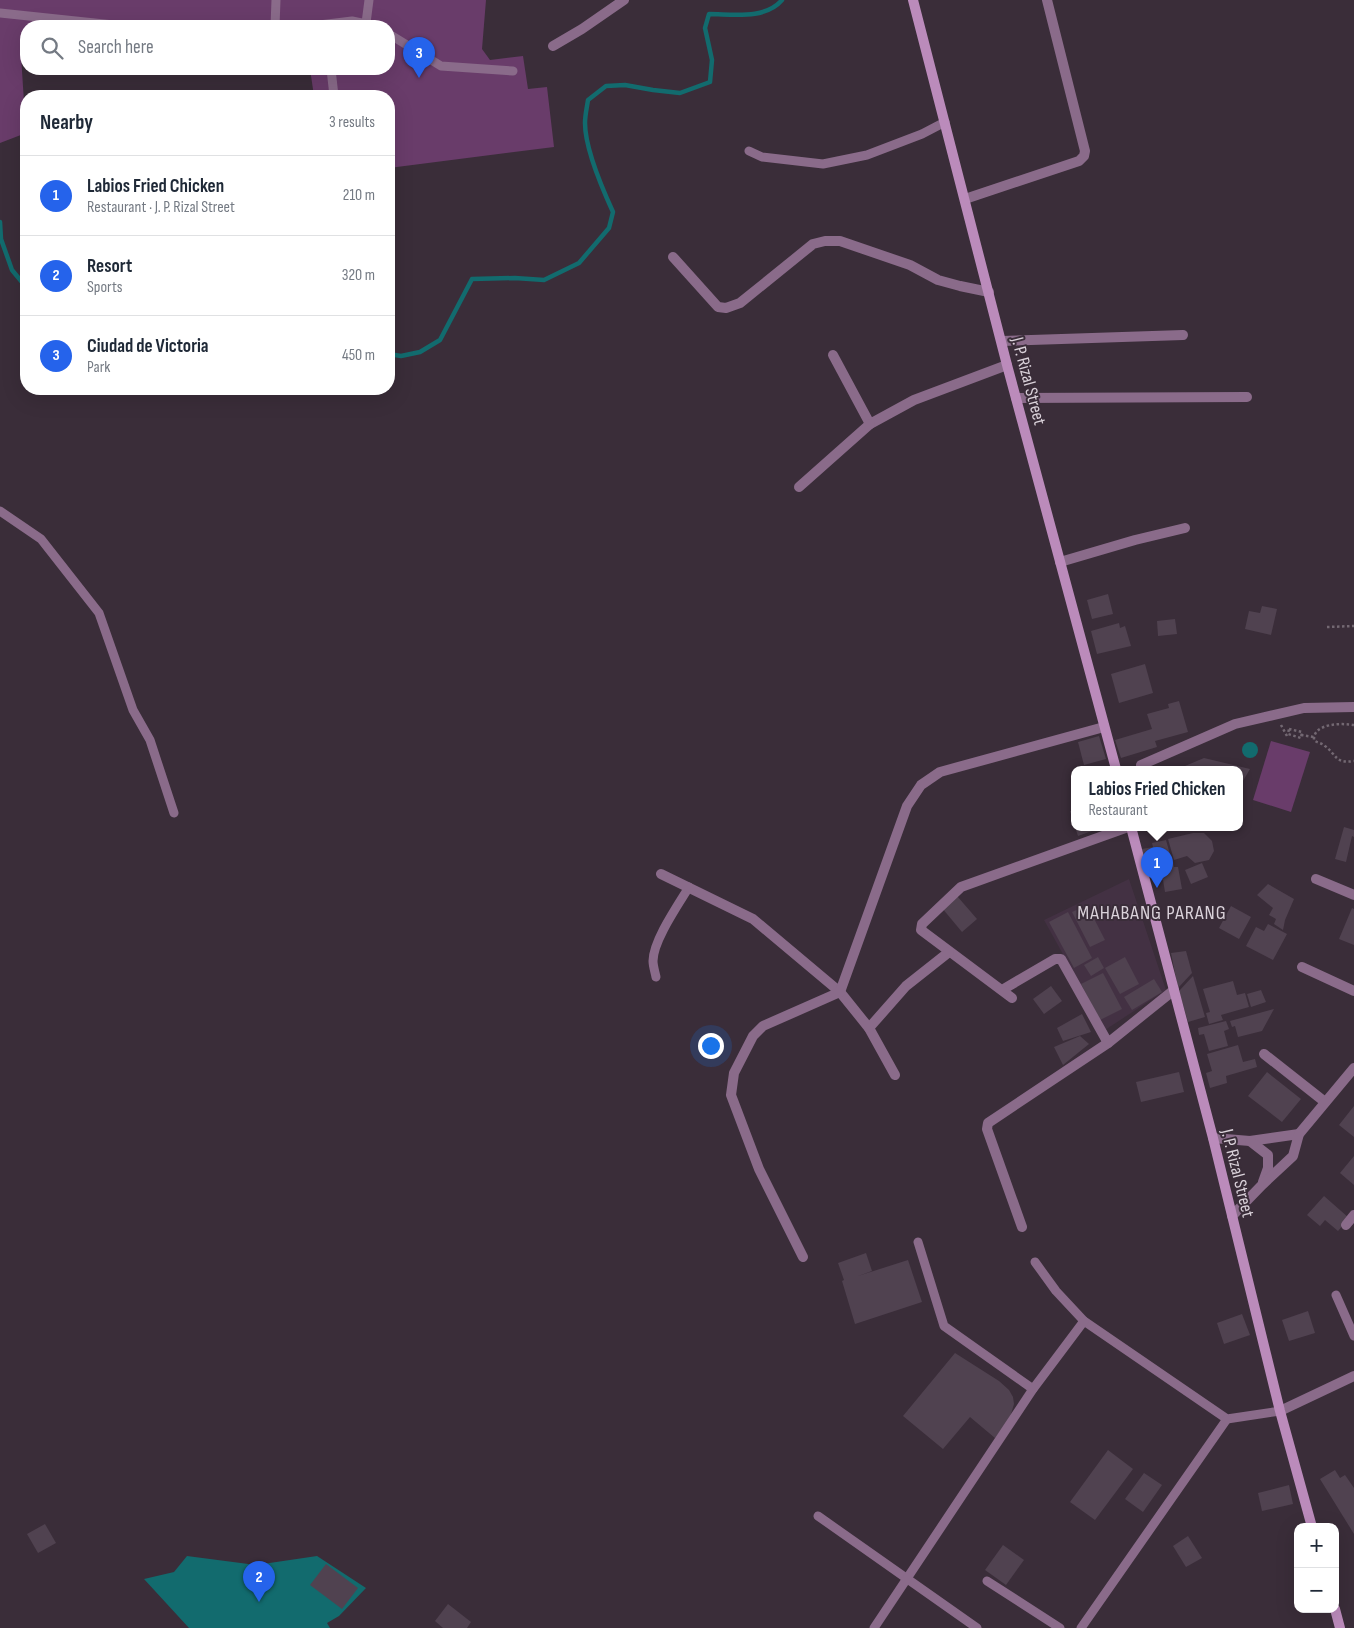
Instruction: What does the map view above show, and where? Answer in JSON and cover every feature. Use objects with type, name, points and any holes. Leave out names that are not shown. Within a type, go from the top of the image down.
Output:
[{"type":"main road","name":"J. P. Rizal Street","points":[[914,0],[1007,365],[1115,766]]},
{"type":"main road","name":"J. P. Rizal Street","points":[[1130,831],[1213,1138],[1280,1412],[1311,1523]]},
{"type":"main road","points":[[1336,1613],[1340,1628]]},
{"type":"street","points":[[552,46],[582,29],[624,0]]},
{"type":"street","points":[[965,199],[1078,161],[1084,156],[1085,150],[1047,0]]},
{"type":"street","points":[[673,257],[718,308],[726,308],[740,303],[813,244],[825,241],[840,241],[910,265],[938,280],[989,292]]},
{"type":"street","points":[[1002,341],[1184,335]]},
{"type":"street","points":[[833,355],[870,424]]},
{"type":"street","points":[[800,487],[870,424],[914,400],[1007,365]]},
{"type":"street","points":[[1016,398],[1247,397]]},
{"type":"street","points":[[1060,562],[1135,540],[1185,528]]},
{"type":"street","points":[[1141,764],[1235,724],[1304,708],[1354,707]]},
{"type":"street","points":[[803,1257],[759,1170],[730,1095],[734,1073],[753,1036],[763,1026],[840,992],[907,806],[921,784],[940,772],[1104,727]]},
{"type":"street","points":[[1012,998],[949,952],[921,930],[921,927],[961,887],[1118,831]]},
{"type":"street","points":[[661,874],[753,919],[840,992],[869,1028],[895,1075]]},
{"type":"street","points":[[1316,879],[1354,895]]},
{"type":"street","points":[[869,1028],[906,986],[949,952]]},
{"type":"street","points":[[1002,990],[1055,959],[1062,959],[1108,1043]]},
{"type":"street","points":[[1302,967],[1354,991]]},
{"type":"street","points":[[1022,1227],[987,1129],[988,1123],[1108,1043],[1174,990]]},
{"type":"street","points":[[1264,1054],[1325,1102]]},
{"type":"street","points":[[1232,1216],[1293,1156],[1299,1134],[1354,1068]]},
{"type":"street","points":[[1213,1138],[1250,1141],[1299,1134]]},
{"type":"street","points":[[1250,1141],[1268,1156],[1268,1168],[1262,1185]]},
{"type":"street","points":[[1346,1224],[1354,1215]]},
{"type":"street","points":[[1280,1412],[1354,1376]]},
{"type":"lane","points":[[274,20],[276,0]]},
{"type":"lane","points":[[366,20],[369,0]]},
{"type":"lane","points":[[0,13],[66,20]]},
{"type":"lane","points":[[395,38],[440,66],[513,71]]},
{"type":"lane","points":[[332,75],[333,90]]},
{"type":"lane","points":[[749,151],[762,157],[823,164],[867,155],[922,134],[945,122]]},
{"type":"lane","points":[[0,511],[41,539],[99,613],[133,710],[150,740],[174,812]]},
{"type":"lane","points":[[656,977],[653,962],[655,950],[671,916],[689,887]]},
{"type":"lane","points":[[918,1242],[944,1326],[1033,1389]]},
{"type":"lane","points":[[1035,1262],[1056,1291],[1084,1321],[1227,1419],[1280,1412]]},
{"type":"lane","points":[[1336,1295],[1354,1336]]},
{"type":"lane","points":[[874,1628],[1033,1389],[1084,1321]]},
{"type":"lane","points":[[1081,1628],[1227,1419]]},
{"type":"lane","points":[[818,1516],[977,1628]]},
{"type":"lane","points":[[987,1581],[1060,1628]]},
{"type":"path","points":[[1327,627],[1354,626]]},
{"type":"path","points":[[1314,737],[1315,732],[1326,726],[1354,725]]},
{"type":"path","points":[[1285,742],[1289,729],[1302,732],[1301,735]]},
{"type":"path","points":[[1288,734],[1301,738],[1301,735],[1314,737],[1314,740],[1324,745],[1336,758],[1346,762],[1354,761]]},
{"type":"shaded area","points":[[0,0],[486,0],[482,49],[490,60],[523,56],[528,89],[547,87],[554,147],[395,167],[395,90],[313,90],[311,75],[395,75],[395,20],[20,20],[20,75],[22,75],[23,90],[20,90],[20,135],[0,143]]},
{"type":"shaded area","points":[[1271,741],[1310,752],[1291,812],[1253,800]]},
{"type":"shaded area","points":[[1129,879],[1166,990],[1105,1030],[1044,920]]},
{"type":"water","points":[[1247,742],[1253,742],[1258,747],[1256,756],[1247,758],[1242,753],[1242,747]]},
{"type":"water","points":[[187,1556],[256,1565],[317,1556],[366,1588],[339,1616],[327,1623],[330,1628],[189,1628],[144,1579],[174,1572]]},
{"type":"building","points":[[1108,594],[1113,614],[1092,619],[1087,600]]},
{"type":"building","points":[[1262,606],[1277,609],[1271,635],[1245,629],[1249,611],[1260,613]]},
{"type":"building","points":[[1175,619],[1177,634],[1158,636],[1157,621]]},
{"type":"building","points":[[1119,623],[1120,628],[1125,626],[1131,646],[1097,654],[1091,631]]},
{"type":"building","points":[[1145,664],[1153,693],[1119,703],[1111,674]]},
{"type":"building","points":[[1179,701],[1188,732],[1155,741],[1157,747],[1121,758],[1115,740],[1152,729],[1147,714],[1169,708],[1168,704]]},
{"type":"building","points":[[1099,736],[1106,759],[1084,765],[1078,742]]},
{"type":"building","points":[[1204,758],[1237,766],[1185,766]]},
{"type":"building","points":[[1243,767],[1250,769],[1243,781]]},
{"type":"building","points":[[1344,827],[1354,830],[1354,837],[1352,836],[1346,862],[1335,859]]},
{"type":"building","points":[[1076,831],[1092,831],[1078,836]]},
{"type":"building","points":[[1193,833],[1204,833],[1212,841],[1214,851],[1209,860],[1195,863],[1187,856],[1174,860],[1168,839]]},
{"type":"building","points":[[1166,840],[1171,858],[1145,864],[1142,849],[1153,847],[1152,843]]},
{"type":"building","points":[[1173,861],[1174,867],[1178,867],[1182,889],[1165,892],[1163,880],[1160,880],[1157,864]]},
{"type":"building","points":[[1202,863],[1208,877],[1191,884],[1185,870]]},
{"type":"building","points":[[1268,884],[1294,899],[1283,930],[1274,924],[1276,919],[1269,915],[1273,908],[1257,895]]},
{"type":"building","points":[[957,896],[977,919],[962,932],[942,908]]},
{"type":"building","points":[[1087,905],[1105,940],[1090,947],[1072,912]]},
{"type":"building","points":[[1231,906],[1251,917],[1239,939],[1219,928]]},
{"type":"building","points":[[1352,908],[1354,909],[1354,945],[1339,939]]},
{"type":"building","points":[[1068,912],[1092,958],[1074,968],[1049,922]]},
{"type":"building","points":[[1268,924],[1287,934],[1273,960],[1246,946],[1256,927],[1264,931]]},
{"type":"building","points":[[1186,951],[1192,973],[1178,988],[1171,953]]},
{"type":"building","points":[[1098,957],[1104,968],[1091,976],[1084,965]]},
{"type":"building","points":[[1125,957],[1139,984],[1120,994],[1105,968]]},
{"type":"building","points":[[1103,973],[1122,1009],[1100,1020],[1081,984]]},
{"type":"building","points":[[1193,976],[1205,1017],[1188,1022],[1179,991]]},
{"type":"building","points":[[1154,979],[1162,992],[1132,1010],[1124,997]]},
{"type":"building","points":[[1233,981],[1237,995],[1245,993],[1249,1007],[1221,1015],[1223,1020],[1209,1024],[1206,1013],[1210,1012],[1203,989]]},
{"type":"building","points":[[1051,986],[1062,1001],[1044,1014],[1033,999]]},
{"type":"building","points":[[1261,990],[1266,1002],[1251,1007],[1247,994]]},
{"type":"building","points":[[1274,1009],[1262,1031],[1238,1037],[1235,1026],[1232,1027],[1230,1021]]},
{"type":"building","points":[[1082,1014],[1091,1032],[1063,1041],[1057,1028]]},
{"type":"building","points":[[1226,1021],[1229,1029],[1224,1031],[1228,1046],[1209,1051],[1204,1034],[1199,1035],[1198,1028]]},
{"type":"building","points":[[1080,1036],[1089,1044],[1063,1065],[1054,1047]]},
{"type":"building","points":[[1238,1045],[1243,1062],[1255,1059],[1257,1067],[1226,1076],[1227,1083],[1210,1088],[1206,1073],[1212,1071],[1207,1054]]},
{"type":"building","points":[[1179,1072],[1184,1092],[1141,1102],[1136,1082]]},
{"type":"building","points":[[1267,1072],[1301,1099],[1282,1122],[1248,1096]]},
{"type":"building","points":[[1354,1106],[1354,1137],[1339,1125]]},
{"type":"building","points":[[1354,1156],[1354,1185],[1340,1173]]},
{"type":"building","points":[[1324,1196],[1349,1218],[1338,1231],[1325,1220],[1320,1226],[1307,1215]]},
{"type":"building","points":[[866,1253],[872,1271],[858,1276],[908,1260],[922,1302],[855,1324],[838,1263]]},
{"type":"building","points":[[1308,1311],[1315,1333],[1289,1341],[1282,1320]]},
{"type":"building","points":[[1242,1314],[1250,1335],[1224,1344],[1217,1323]]},
{"type":"building","points":[[955,1353],[999,1381],[1009,1390],[1014,1404],[1007,1422],[995,1438],[970,1417],[943,1449],[903,1416]]},
{"type":"building","points":[[1108,1450],[1133,1469],[1095,1520],[1070,1502]]},
{"type":"building","points":[[1335,1470],[1340,1478],[1345,1475],[1354,1488],[1354,1534],[1320,1479]]},
{"type":"building","points":[[1144,1473],[1162,1485],[1143,1512],[1125,1499]]},
{"type":"building","points":[[1289,1485],[1293,1504],[1262,1511],[1258,1493]]},
{"type":"building","points":[[45,1524],[56,1543],[38,1553],[27,1534]]},
{"type":"building","points":[[1188,1536],[1202,1558],[1186,1567],[1173,1546]]},
{"type":"building","points":[[1003,1545],[1024,1560],[1006,1585],[985,1570]]},
{"type":"building","points":[[326,1564],[358,1588],[342,1609],[310,1585]]},
{"type":"building","points":[[448,1604],[471,1622],[467,1628],[443,1628],[435,1621]]},
{"type":"waterway","points":[[395,355],[401,356],[420,352],[440,340],[472,279],[515,278],[544,280],[579,263],[609,228],[613,212],[599,180],[586,133],[585,123],[588,100],[606,86],[625,85],[680,93],[710,82],[712,60],[705,28],[709,14],[738,15],[757,13],[767,11],[782,0]]},
{"type":"waterway","points":[[0,222],[1,239],[12,270],[20,280]]},
{"type":"place","name":"Ciudad de Victoria","points":[[419,78]]},
{"type":"place","name":"Labios Fried Chicken","points":[[1157,888]]},
{"type":"place","name":"Resort","points":[[259,1602]]},
{"type":"district","name":"MAHABANG PARANG","points":[[1152,912]]}]
